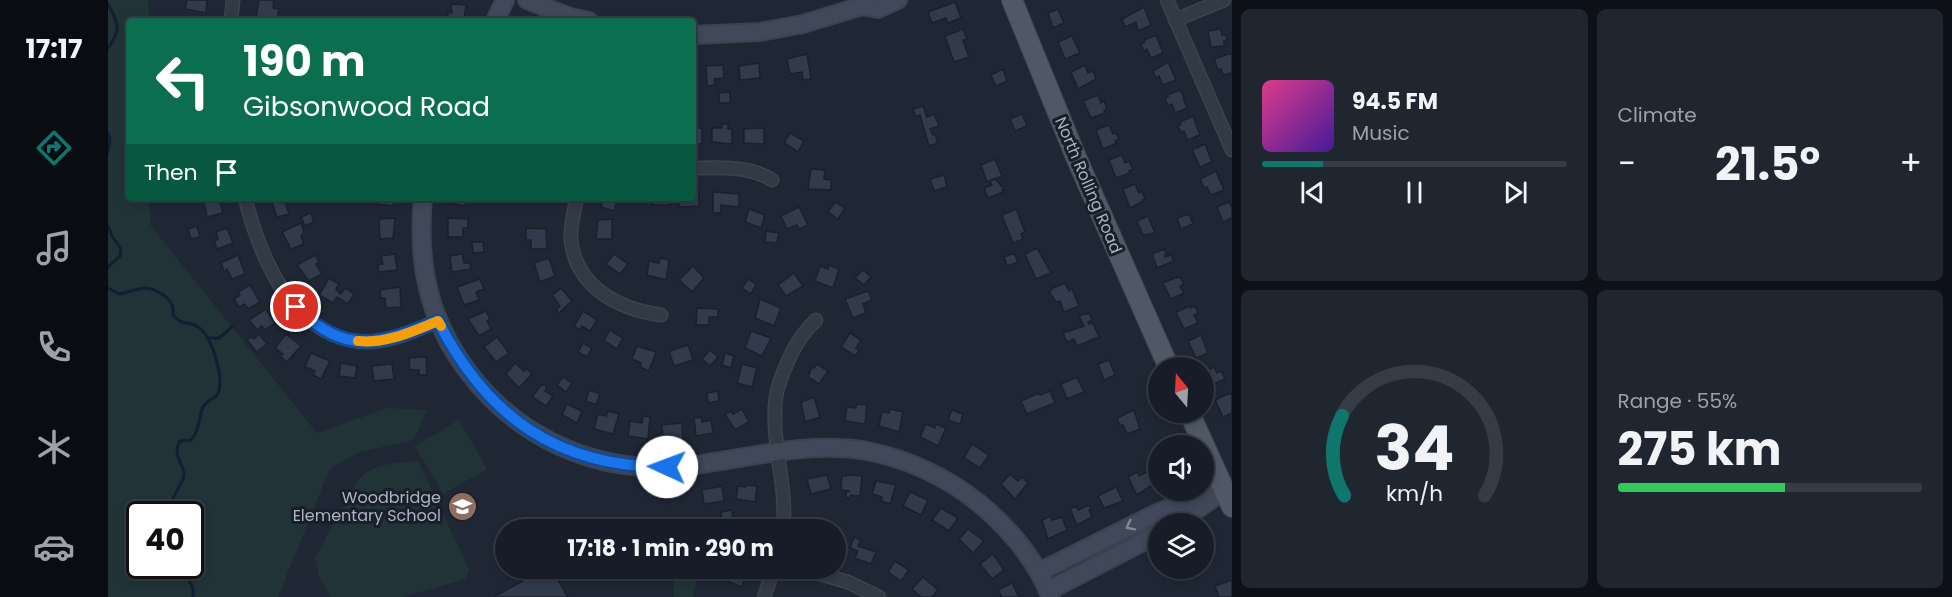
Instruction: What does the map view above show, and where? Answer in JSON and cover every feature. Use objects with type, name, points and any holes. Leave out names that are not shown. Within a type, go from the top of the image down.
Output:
[{"type":"main road","name":"North Rolling Road","points":[[1012,0],[1076,157],[1164,357]]},
{"type":"main road","points":[[1194,423],[1229,496]]},
{"type":"street","points":[[231,18],[233,0]]},
{"type":"street","points":[[496,18],[505,0]]},
{"type":"street","points":[[527,0],[578,18]]},
{"type":"street","points":[[696,35],[760,32],[804,24],[864,3],[878,9],[898,0]]},
{"type":"street","points":[[1167,0],[1229,133],[1232,150]]},
{"type":"street","points":[[1175,20],[1224,0]]},
{"type":"street","points":[[696,168],[748,170],[760,172],[772,180]]},
{"type":"street","points":[[246,201],[259,242],[282,288],[296,307],[322,329],[335,336],[368,342],[404,335],[438,321]]},
{"type":"street","points":[[423,201],[421,252],[425,276],[438,321],[461,362],[492,400],[510,417],[559,446],[586,456],[644,467],[694,465],[779,452],[840,449],[865,451],[892,457],[945,480],[968,494],[987,510],[1006,528],[1039,572],[1049,594],[1148,540]]},
{"type":"street","points":[[577,201],[571,238],[584,275],[594,287],[612,301],[642,312],[661,315]]},
{"type":"street","points":[[784,519],[785,509],[775,424],[776,394],[793,349],[806,329],[816,320]]},
{"type":"street","points":[[1039,572],[1155,514],[1182,503],[1229,496]]},
{"type":"street","points":[[1197,513],[1229,496]]},
{"type":"street","points":[[764,597],[770,579]]},
{"type":"street","points":[[838,579],[879,597]]},
{"type":"shaded area","points":[[108,0],[148,0],[149,18],[126,18],[126,201],[149,201],[151,226],[317,433],[387,408],[427,410],[414,440],[360,452],[330,468],[278,597],[108,597]]},
{"type":"shaded area","points":[[459,420],[487,469],[443,494],[415,446]]},
{"type":"shaded area","points":[[418,461],[469,569],[466,579],[403,597],[331,597],[320,579],[315,558],[357,481],[377,467]]},
{"type":"shaded area","points":[[673,579],[698,579],[693,597],[674,597]]},
{"type":"building","points":[[187,0],[207,0],[206,13],[185,9]]},
{"type":"building","points":[[259,0],[274,0],[273,8],[279,9],[277,18],[256,17]]},
{"type":"building","points":[[955,2],[961,18],[948,23],[946,18],[932,23],[928,12]]},
{"type":"building","points":[[453,4],[466,5],[464,18],[448,18],[448,12],[452,13]]},
{"type":"building","points":[[1144,7],[1151,25],[1138,31],[1136,22],[1125,27],[1122,19]]},
{"type":"building","points":[[1058,9],[1064,23],[1053,28],[1048,13]]},
{"type":"building","points":[[963,29],[967,39],[963,40],[969,57],[954,62],[945,36]]},
{"type":"building","points":[[1221,29],[1227,41],[1224,41],[1224,46],[1211,47],[1208,31]]},
{"type":"building","points":[[1156,35],[1163,53],[1151,58],[1147,49],[1144,51],[1141,44],[1145,42],[1144,40]]},
{"type":"building","points":[[1072,36],[1080,53],[1065,59],[1058,42]]},
{"type":"building","points":[[807,54],[811,79],[803,80],[802,72],[790,74],[787,59]]},
{"type":"building","points":[[1232,54],[1232,73],[1223,75],[1221,69],[1218,70],[1214,59]]},
{"type":"building","points":[[1168,62],[1176,80],[1163,85],[1159,76],[1156,78],[1153,71]]},
{"type":"building","points":[[759,63],[760,78],[740,80],[739,66]]},
{"type":"building","points":[[723,65],[724,78],[714,79],[715,85],[707,86],[706,66]]},
{"type":"building","points":[[1085,65],[1088,73],[1093,71],[1096,79],[1078,89],[1071,72]]},
{"type":"building","points":[[1003,69],[1007,81],[996,86],[991,75]]},
{"type":"building","points":[[1180,90],[1187,108],[1175,113],[1172,104],[1168,106],[1165,98]]},
{"type":"building","points":[[730,92],[730,103],[719,103],[719,93]]},
{"type":"building","points":[[1098,95],[1101,103],[1104,101],[1107,109],[1103,114],[1091,118],[1083,101]]},
{"type":"building","points":[[923,106],[927,117],[934,114],[939,126],[930,129],[933,135],[935,134],[938,143],[929,146],[920,115],[916,117],[913,109]]},
{"type":"building","points":[[1022,114],[1027,126],[1015,131],[1010,119]]},
{"type":"building","points":[[1193,116],[1200,135],[1187,140],[1184,131],[1181,132],[1178,126],[1180,122]]},
{"type":"building","points":[[722,124],[728,124],[728,129],[732,129],[732,144],[712,142],[712,128],[722,128]]},
{"type":"building","points":[[1109,125],[1113,134],[1116,133],[1119,139],[1115,141],[1117,143],[1103,149],[1096,130]]},
{"type":"building","points":[[696,128],[702,128],[702,144],[696,144]]},
{"type":"building","points":[[764,128],[764,144],[744,143],[744,129]]},
{"type":"building","points":[[790,133],[804,141],[798,152],[784,143]]},
{"type":"building","points":[[1205,144],[1212,162],[1200,167],[1192,150]]},
{"type":"building","points":[[1122,155],[1125,163],[1129,161],[1133,169],[1129,171],[1130,173],[1116,178],[1109,160]]},
{"type":"building","points":[[995,159],[1002,176],[987,182],[981,165]]},
{"type":"building","points":[[811,169],[825,170],[824,179],[831,180],[831,190],[808,189]]},
{"type":"building","points":[[1216,171],[1224,190],[1211,195],[1207,187],[1204,188],[1200,179]]},
{"type":"building","points":[[944,175],[947,187],[934,191],[930,179]]},
{"type":"building","points":[[995,179],[1004,189],[1003,192],[988,198],[984,188],[992,185],[990,181]]},
{"type":"building","points":[[1135,184],[1145,199],[1130,208],[1123,189]]},
{"type":"building","points":[[696,191],[699,191],[699,206],[679,207],[679,201],[696,201]]},
{"type":"building","points":[[713,192],[739,194],[739,207],[721,205],[721,213],[713,213]]},
{"type":"building","points":[[204,201],[220,201],[223,213],[207,217]]},
{"type":"building","points":[[285,201],[289,214],[277,217],[272,202]]},
{"type":"building","points":[[378,201],[394,201],[393,206],[377,204]]},
{"type":"building","points":[[449,201],[466,201],[465,206],[449,203]]},
{"type":"building","points":[[602,201],[617,201],[614,211],[601,207]]},
{"type":"building","points":[[653,201],[670,201],[670,205],[653,205]]},
{"type":"building","points":[[835,202],[845,208],[838,219],[828,212]]},
{"type":"building","points":[[1229,202],[1232,207],[1232,218],[1223,222],[1217,207]]},
{"type":"building","points":[[799,207],[808,225],[799,229],[797,225],[787,229],[781,216]]},
{"type":"building","points":[[749,209],[765,215],[761,228],[745,222]]},
{"type":"building","points":[[1016,209],[1025,232],[1021,234],[1023,239],[1013,243],[1002,215]]},
{"type":"building","points":[[311,213],[314,222],[305,226],[301,217]]},
{"type":"building","points":[[1189,214],[1193,224],[1181,229],[1177,218]]},
{"type":"building","points":[[1148,216],[1155,233],[1143,235],[1137,221]]},
{"type":"building","points":[[395,218],[393,238],[380,239],[379,219]]},
{"type":"building","points":[[448,218],[468,219],[468,228],[463,228],[463,237],[448,237]]},
{"type":"building","points":[[612,219],[612,239],[596,239],[598,220]]},
{"type":"building","points":[[301,223],[304,232],[301,236],[304,244],[291,249],[282,232]]},
{"type":"building","points":[[197,226],[200,237],[191,239],[188,229]]},
{"type":"building","points":[[227,228],[233,243],[217,249],[214,241],[218,239],[216,232]]},
{"type":"building","points":[[526,228],[546,229],[547,249],[531,249],[531,240],[526,240]]},
{"type":"building","points":[[766,231],[779,233],[777,243],[765,242]]},
{"type":"building","points":[[472,242],[483,242],[484,252],[473,253]]},
{"type":"building","points":[[1037,248],[1051,273],[1036,279],[1025,254]]},
{"type":"building","points":[[1164,249],[1167,254],[1165,257],[1171,255],[1174,261],[1157,268],[1152,254]]},
{"type":"building","points":[[1014,253],[1018,262],[1007,266],[1004,257]]},
{"type":"building","points":[[395,254],[397,270],[379,272],[378,265],[383,264],[381,256]]},
{"type":"building","points":[[462,254],[464,263],[470,263],[471,269],[452,272],[450,256]]},
{"type":"building","points":[[614,254],[628,264],[620,274],[606,264]]},
{"type":"building","points":[[238,255],[245,274],[232,279],[227,269],[224,271],[221,263]]},
{"type":"building","points":[[315,255],[319,262],[316,264],[322,274],[309,281],[297,265]]},
{"type":"building","points":[[549,258],[555,276],[540,282],[534,263]]},
{"type":"building","points":[[660,258],[669,260],[666,280],[647,275],[649,261],[659,263]]},
{"type":"building","points":[[829,265],[839,269],[833,288],[815,281],[820,266],[828,269]]},
{"type":"building","points":[[693,266],[704,278],[692,292],[679,280]]},
{"type":"building","points":[[863,270],[871,277],[864,285],[855,278]]},
{"type":"building","points":[[794,273],[803,286],[786,296],[778,285]]},
{"type":"building","points":[[1180,277],[1184,284],[1180,286],[1184,293],[1171,299],[1163,283]]},
{"type":"building","points":[[329,278],[339,284],[336,289],[339,293],[341,294],[345,288],[354,294],[348,304],[337,297],[333,303],[319,295]]},
{"type":"building","points":[[480,279],[484,289],[476,292],[479,300],[464,305],[457,287]]},
{"type":"building","points":[[748,279],[756,284],[751,294],[742,288]]},
{"type":"building","points":[[1065,283],[1069,291],[1072,289],[1079,306],[1064,312],[1060,301],[1056,302],[1049,292]]},
{"type":"building","points":[[250,285],[260,302],[248,309],[245,304],[239,307],[234,299],[240,295],[238,292]]},
{"type":"building","points":[[400,287],[401,307],[386,308],[385,298],[381,298],[380,290]]},
{"type":"building","points":[[561,288],[572,301],[559,313],[556,310],[560,306],[552,295]]},
{"type":"building","points":[[868,291],[872,300],[863,304],[866,313],[853,318],[845,299]]},
{"type":"building","points":[[760,299],[781,308],[774,326],[755,318]]},
{"type":"building","points":[[1190,306],[1191,308],[1195,306],[1198,313],[1194,315],[1198,323],[1184,329],[1176,312]]},
{"type":"building","points":[[697,308],[718,309],[718,317],[709,317],[709,325],[696,325]]},
{"type":"building","points":[[266,309],[275,323],[265,330],[262,326],[257,330],[249,320]]},
{"type":"building","points":[[486,311],[491,329],[479,336],[468,319]]},
{"type":"building","points":[[583,311],[597,320],[590,331],[582,326],[580,330],[574,326]]},
{"type":"building","points":[[1089,313],[1092,320],[1088,322],[1093,323],[1099,337],[1077,346],[1074,339],[1067,342],[1063,333],[1084,326],[1079,316]]},
{"type":"building","points":[[610,330],[623,338],[617,349],[604,341]]},
{"type":"building","points":[[751,331],[771,338],[762,356],[745,348]]},
{"type":"building","points":[[850,333],[861,340],[856,348],[859,350],[855,356],[841,347]]},
{"type":"building","points":[[259,334],[267,344],[257,352],[247,340],[252,336],[254,339]]},
{"type":"building","points":[[286,334],[301,346],[287,362],[280,356],[283,354],[275,348]]},
{"type":"building","points":[[1201,335],[1208,353],[1196,357],[1188,341]]},
{"type":"building","points":[[497,337],[509,353],[496,362],[484,347]]},
{"type":"building","points":[[583,343],[592,348],[587,357],[578,352]]},
{"type":"building","points":[[688,345],[693,360],[674,366],[669,351]]},
{"type":"building","points":[[637,346],[656,352],[649,371],[640,367],[641,363],[632,359]]},
{"type":"building","points":[[710,350],[718,357],[710,366],[702,359]]},
{"type":"building","points":[[311,353],[330,361],[321,379],[313,375],[315,371],[305,367]]},
{"type":"building","points":[[725,353],[734,356],[731,368],[722,365]]},
{"type":"building","points":[[426,357],[427,375],[419,375],[419,370],[410,370],[409,358]]},
{"type":"building","points":[[1109,360],[1115,375],[1104,380],[1098,364]]},
{"type":"building","points":[[341,363],[357,366],[355,378],[339,376]]},
{"type":"building","points":[[515,363],[524,371],[526,368],[532,374],[519,388],[506,374]]},
{"type":"building","points":[[392,364],[394,379],[374,381],[372,366]]},
{"type":"building","points":[[742,364],[757,368],[752,387],[737,383]]},
{"type":"building","points":[[817,364],[828,371],[819,384],[808,377],[812,367],[814,368]]},
{"type":"building","points":[[1214,367],[1217,373],[1221,371],[1225,379],[1214,384]]},
{"type":"building","points":[[563,377],[572,383],[566,392],[557,385]]},
{"type":"building","points":[[1077,377],[1084,392],[1067,399],[1061,384]]},
{"type":"building","points":[[542,384],[547,387],[545,391],[553,396],[546,406],[532,397]]},
{"type":"building","points":[[589,390],[600,394],[596,405],[586,401]]},
{"type":"building","points":[[718,391],[719,401],[708,403],[707,393]]},
{"type":"building","points":[[1050,391],[1055,403],[1027,414],[1021,401]]},
{"type":"building","points":[[1232,394],[1232,413],[1223,417],[1215,400]]},
{"type":"building","points":[[814,397],[820,417],[805,422],[801,402]]},
{"type":"building","points":[[567,404],[582,411],[577,423],[562,415]]},
{"type":"building","points":[[856,404],[867,405],[865,424],[845,421],[847,407],[856,408]]},
{"type":"building","points":[[742,409],[749,422],[735,430],[725,414],[731,411],[733,414]]},
{"type":"building","points":[[890,409],[903,412],[899,432],[879,426],[882,412],[889,413]]},
{"type":"building","points":[[952,410],[963,414],[960,424],[948,420]]},
{"type":"building","points":[[1134,410],[1140,429],[1127,434],[1117,418]]},
{"type":"building","points":[[608,411],[619,414],[613,434],[594,429],[598,414],[606,416]]},
{"type":"building","points":[[643,416],[650,417],[648,439],[628,436],[630,421],[642,423]]},
{"type":"building","points":[[701,417],[702,422],[711,420],[713,433],[696,436],[694,418]]},
{"type":"building","points":[[682,423],[683,439],[663,439],[662,425]]},
{"type":"building","points":[[926,424],[935,428],[936,424],[946,428],[938,446],[920,437]]},
{"type":"building","points":[[972,444],[989,455],[980,468],[964,458]]},
{"type":"building","points":[[1148,471],[1148,488],[1137,495],[1128,477],[1137,472],[1139,476]]},
{"type":"building","points":[[1010,474],[1018,481],[1022,477],[1028,483],[1015,499],[1001,484]]},
{"type":"building","points":[[827,475],[831,489],[811,494],[807,479]]},
{"type":"building","points":[[842,476],[862,476],[860,496],[851,495],[850,498],[846,498],[846,492],[850,491],[841,490]]},
{"type":"building","points":[[876,481],[896,485],[890,504],[881,501],[882,497],[872,494]]},
{"type":"building","points":[[747,485],[757,486],[755,502],[736,499],[738,486],[746,487]]},
{"type":"building","points":[[722,486],[724,501],[704,504],[702,490]]},
{"type":"building","points":[[1116,487],[1123,501],[1104,508],[1098,496]]},
{"type":"building","points":[[910,492],[928,500],[921,515],[903,506]]},
{"type":"building","points":[[1089,505],[1092,517],[1077,525],[1070,509],[1076,506],[1078,510]]},
{"type":"building","points":[[941,508],[958,518],[949,531],[932,520]]},
{"type":"building","points":[[732,510],[733,519],[722,519],[721,512]]},
{"type":"building","points":[[1051,516],[1052,520],[1062,517],[1067,530],[1048,539],[1042,520]]},
{"type":"building","points":[[968,529],[984,541],[973,553],[959,539]]},
{"type":"building","points":[[854,537],[861,540],[858,546],[876,552],[871,564],[855,558],[858,551],[850,548]]},
{"type":"building","points":[[993,554],[1004,570],[992,579],[980,564]]},
{"type":"building","points":[[895,561],[909,570],[901,581],[888,572]]},
{"type":"building","points":[[923,577],[938,590],[932,597],[921,597],[912,589]]},
{"type":"building","points":[[526,579],[557,579],[568,597],[494,597]]},
{"type":"building","points":[[728,579],[744,579],[742,587],[727,581]]},
{"type":"building","points":[[1232,580],[1232,597],[1219,597],[1215,586]]},
{"type":"building","points":[[1012,583],[1019,597],[1002,597],[998,590]]},
{"type":"waterway","points":[[108,4],[117,26],[115,36],[108,48]]},
{"type":"waterway","points":[[108,133],[110,138],[108,152]]},
{"type":"waterway","points":[[108,226],[121,249],[120,256],[108,267]]},
{"type":"waterway","points":[[108,288],[119,294],[145,288],[163,294],[171,304],[173,315],[176,318],[195,325],[203,332],[215,356],[220,384],[218,394],[203,407],[197,429],[190,441],[179,442],[177,452],[184,478],[172,501]]},
{"type":"waterway","points":[[209,338],[219,338],[232,327]]},
{"type":"waterway","points":[[188,579],[193,589],[193,597]]},
{"type":"slow traffic","points":[[358,341],[384,340],[404,335],[438,321],[441,326]]},
{"type":"place","name":"Woodbridge Elementary School","points":[[462,506]]},
{"type":"route","points":[[296,307],[322,329],[335,336],[355,341],[384,340],[404,335],[438,321],[461,362],[492,400],[510,417],[534,433],[586,456],[644,467],[667,467]]}]
